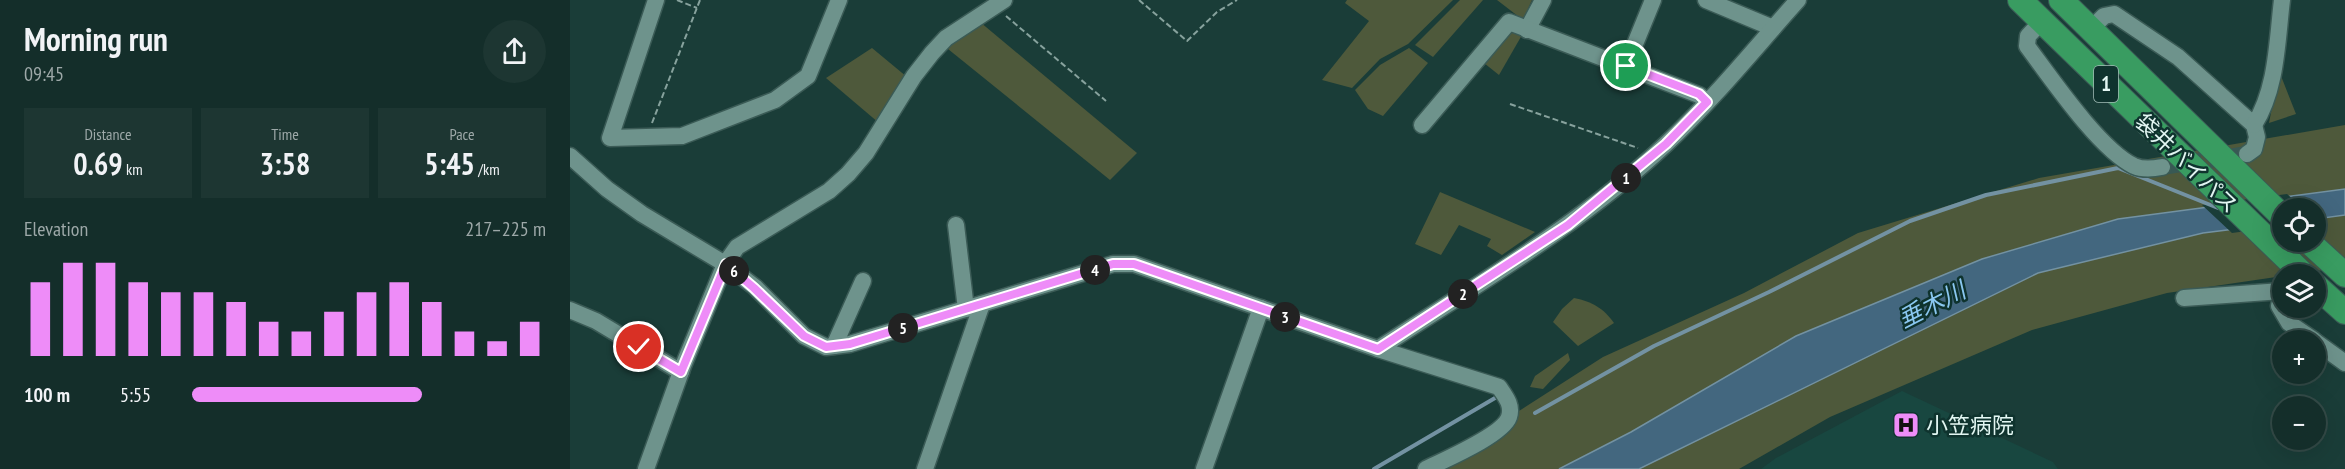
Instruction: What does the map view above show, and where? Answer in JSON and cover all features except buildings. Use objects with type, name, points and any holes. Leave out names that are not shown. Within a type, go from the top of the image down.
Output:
[{"type":"highway","name":"袋井バイパス","points":[[2020,0],[2293,264]]},
{"type":"highway","name":"袋井バイパス","points":[[2061,0],[2090,30],[2237,158],[2272,203]]},
{"type":"highway","points":[[2320,252],[2345,275]]},
{"type":"highway","points":[[2326,295],[2345,312]]},
{"type":"street","points":[[656,0],[610,138],[682,136],[775,100],[808,76],[838,0]]},
{"type":"street","points":[[1527,30],[1543,0]]},
{"type":"street","points":[[1626,66],[1653,0]]},
{"type":"street","points":[[1706,0],[1773,28]]},
{"type":"street","points":[[2254,125],[2264,109],[2273,72],[2282,0]]},
{"type":"street","points":[[646,469],[681,372],[726,264],[737,248],[829,191],[848,174],[866,153],[914,76],[932,53],[946,38],[999,3]]},
{"type":"street","points":[[1378,349],[1558,231],[1651,157],[1707,102],[1773,28],[1790,3]]},
{"type":"street","points":[[2090,30],[2103,16],[2114,14],[2178,57],[2254,125],[2257,137],[2254,149],[2237,158]]},
{"type":"street","points":[[2042,21],[2028,36],[2027,46],[2079,114],[2119,156],[2136,166],[2150,169],[2162,167]]},
{"type":"street","points":[[1422,125],[1509,22],[1699,94],[1707,102]]},
{"type":"street","points":[[570,156],[607,189],[642,214],[726,264],[804,336],[826,347],[850,344],[1113,264],[1134,264],[1378,349],[1499,387],[1509,403],[1509,418],[1497,431],[1426,469]]},
{"type":"street","points":[[925,469],[974,306],[956,225]]},
{"type":"street","points":[[834,346],[863,281]]},
{"type":"street","points":[[2184,298],[2272,292]]},
{"type":"street","points":[[1204,469],[1261,308]]},
{"type":"street","points":[[570,310],[596,321],[681,372]]},
{"type":"street","points":[[2286,318],[2299,330]]},
{"type":"street","points":[[2326,349],[2345,363]]},
{"type":"path","points":[[677,0],[697,8]]},
{"type":"path","points":[[647,137],[700,0]]},
{"type":"path","points":[[1139,0],[1187,41],[1217,12],[1237,0]]},
{"type":"path","points":[[999,3],[1106,101]]},
{"type":"path","points":[[1510,104],[1644,150],[1651,157]]},
{"type":"shaded area","points":[[1347,0],[1453,0],[1408,44],[1380,59],[1352,88],[1322,80],[1369,21],[1345,3]]},
{"type":"shaded area","points":[[1460,0],[1483,0],[1433,57],[1415,45]]},
{"type":"shaded area","points":[[1497,0],[1532,0],[1523,20]]},
{"type":"shaded area","points":[[980,22],[1137,153],[1110,180],[948,49],[957,37]]},
{"type":"shaded area","points":[[1513,31],[1522,35],[1499,75],[1484,63]]},
{"type":"shaded area","points":[[872,48],[907,77],[879,123],[826,78]]},
{"type":"shaded area","points":[[1409,48],[1428,63],[1383,116],[1368,109],[1355,90],[1380,65]]},
{"type":"shaded area","points":[[2279,71],[2296,114],[2269,123]]},
{"type":"shaded area","points":[[2345,125],[2345,267],[2326,270],[2326,264],[2272,264],[2272,278],[2167,293],[2032,330],[1830,417],[1739,469],[1429,469],[1603,357],[1744,293],[1858,233],[2039,178]]},
{"type":"shaded area","points":[[1440,192],[1535,232],[1502,255],[1487,246],[1491,239],[1459,225],[1441,255],[1415,244]]},
{"type":"shaded area","points":[[1574,298],[1597,306],[1614,323],[1578,346],[1553,322]]},
{"type":"shaded area","points":[[1568,353],[1570,360],[1543,389],[1530,387],[1535,376]]},
{"type":"shaded area","name":"小笠病院","points":[[1902,391],[2053,462],[2058,469],[1761,469],[1776,458]]},
{"type":"water","points":[[2345,189],[2345,215],[2326,218],[2326,198],[2277,198]]},
{"type":"water","name":"垂木川","points":[[2272,199],[2272,224],[2203,233],[2038,273],[1639,469],[1559,469],[1631,432],[1796,336],[1982,259],[2118,219]]},
{"type":"pier","points":[[2287,194],[2292,198],[2272,198],[2272,228],[2232,233],[2202,205]]},
{"type":"waterway","points":[[1535,413],[1654,346],[1769,292],[1910,221],[1986,195],[2118,168],[2218,208]]},
{"type":"waterway","points":[[1374,469],[1495,398]]},
{"type":"tunnel","points":[[2162,167],[2247,154]]},
{"type":"place","name":"小笠病院","points":[[1906,425]]},
{"type":"route","points":[[639,347],[681,372],[726,264],[804,336],[826,347],[850,344],[1113,264],[1134,264],[1378,349],[1568,225],[1666,144],[1707,102],[1699,94],[1626,66]]}]
